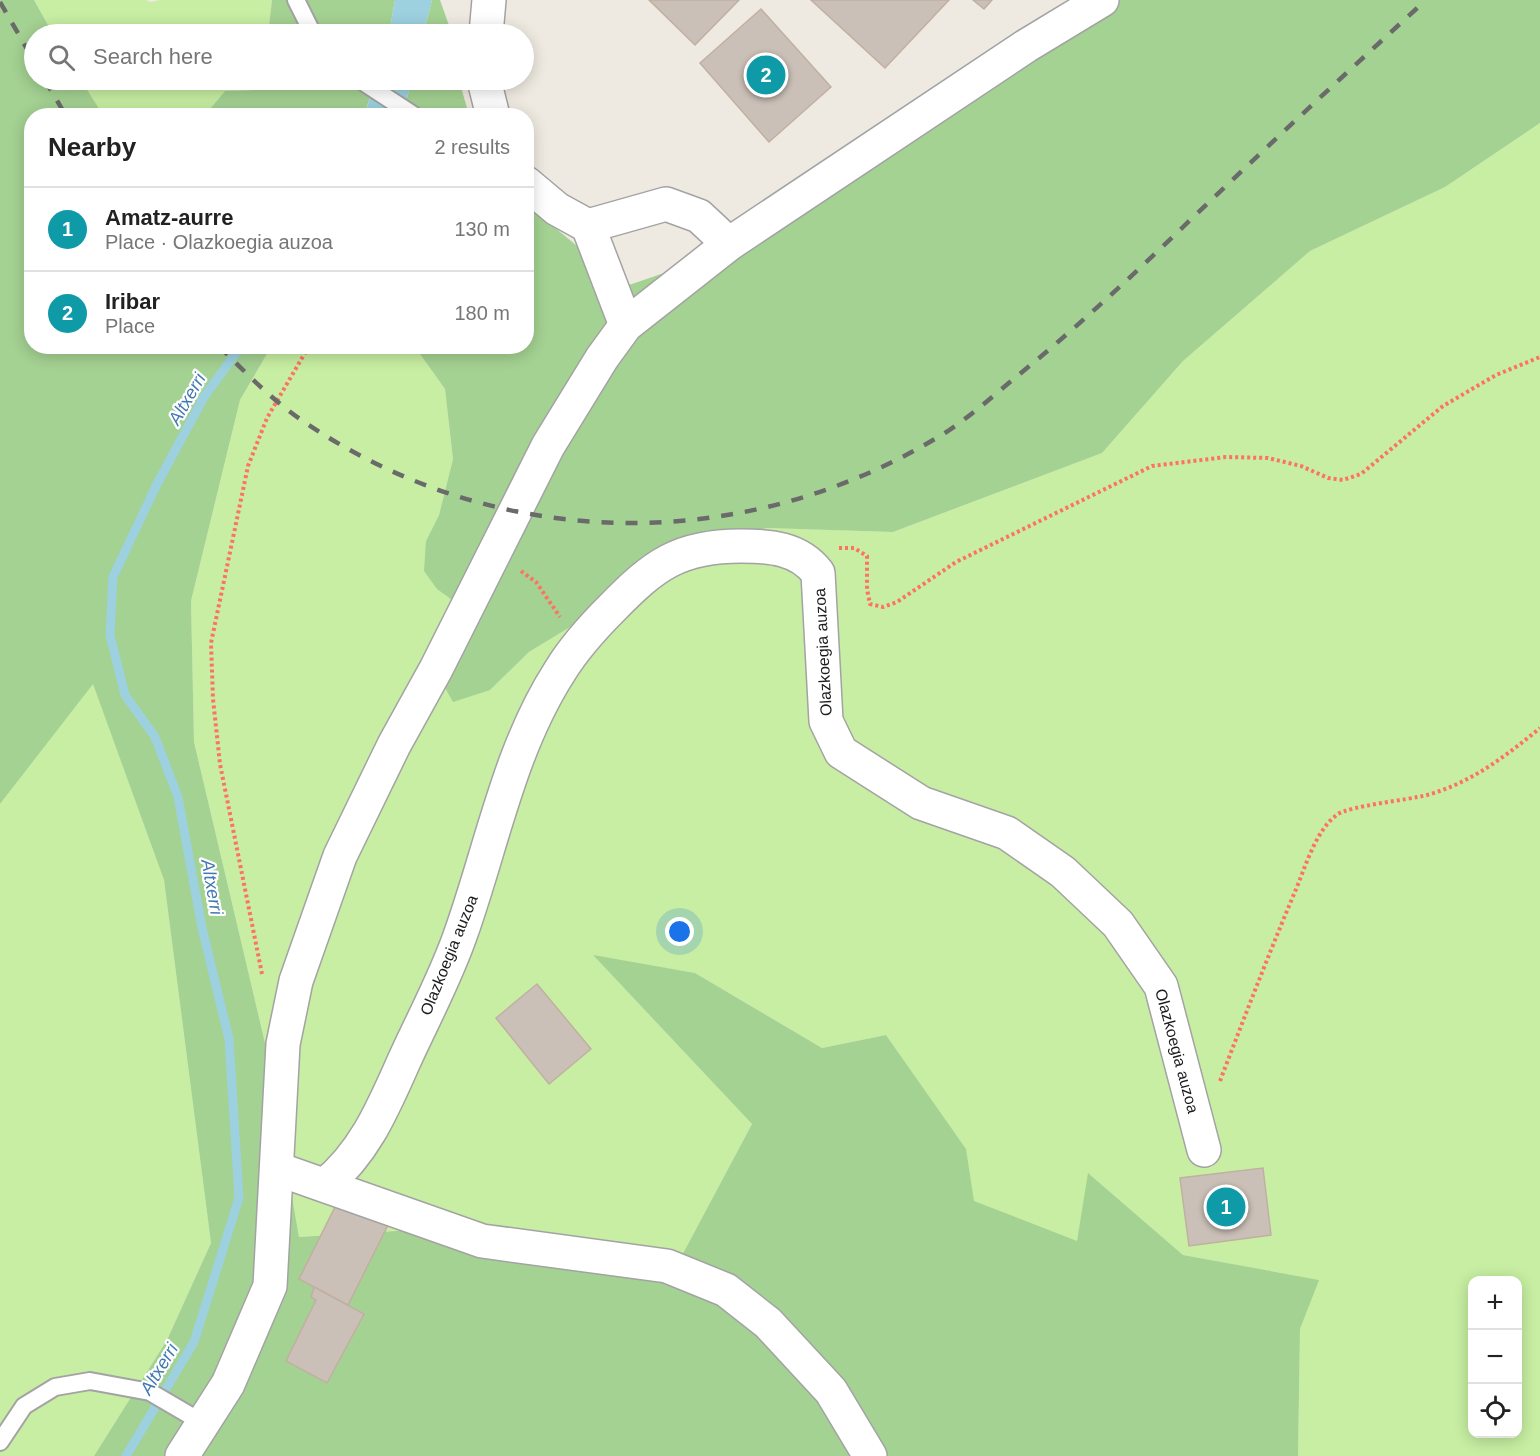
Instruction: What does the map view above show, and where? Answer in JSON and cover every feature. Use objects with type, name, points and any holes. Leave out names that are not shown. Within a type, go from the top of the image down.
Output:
[{"type":"street","points":[[487,24],[489,0]]},
{"type":"street","points":[[182,1456],[193,1417],[236,1369],[270,1286],[283,1044],[296,981],[315,921],[340,856],[482,575],[548,446],[602,358],[626,325],[729,244],[1026,46],[1102,0]]},
{"type":"street","points":[[486,90],[491,108]]},
{"type":"street","points":[[534,189],[557,208],[588,226],[626,325]]},
{"type":"street","points":[[588,226],[666,204],[699,216],[729,244]]},
{"type":"street","name":"Olazkoegia auzoa","points":[[325,1185],[347,1167],[380,1116],[461,934],[521,747],[560,671],[603,617],[629,590],[662,564],[686,551],[708,546],[761,546],[781,549],[809,561],[818,573],[826,721],[841,752],[921,803],[1007,833],[1063,872],[1118,924],[1161,986],[1204,1150]]},
{"type":"street","points":[[277,1171],[325,1185],[482,1241],[667,1266],[726,1290],[768,1323],[831,1391],[870,1456]]},
{"type":"lane","points":[[296,0],[308,24]]},
{"type":"lane","points":[[375,90],[403,108]]},
{"type":"lane","points":[[0,1442],[24,1406],[55,1387],[90,1380],[150,1392],[193,1417]]},
{"type":"path","points":[[264,983],[220,764],[213,699],[211,643],[248,466],[267,418],[304,354]]},
{"type":"path","points":[[836,548],[854,548],[867,556],[867,589],[870,604],[883,608],[897,602],[956,562],[1152,466],[1226,457],[1268,458],[1301,466],[1328,478],[1344,480],[1361,474],[1443,406],[1496,375],[1540,357]]},
{"type":"path","points":[[482,575],[502,569],[519,570],[536,582],[561,620],[579,624],[603,617]]},
{"type":"path","points":[[1192,1108],[1213,1095],[1221,1080],[1257,980],[1315,846],[1328,824],[1338,814],[1352,808],[1429,794],[1472,777],[1505,756],[1540,728]]},
{"type":"green space","points":[[0,0],[34,0],[47,24],[24,24],[24,90],[87,90],[99,108],[24,108],[24,354],[267,354],[240,400],[191,601],[194,742],[265,1043],[299,1237],[477,1226],[679,1261],[752,1124],[593,955],[695,973],[822,1048],[886,1035],[966,1149],[974,1201],[1077,1241],[1088,1173],[1183,1255],[1319,1280],[1300,1329],[1298,1456],[94,1456],[167,1340],[211,1243],[164,880],[93,684],[0,804]]},
{"type":"green space","points":[[34,0],[146,0],[151,2],[160,0],[272,0],[269,24],[47,24]]},
{"type":"green space","points":[[272,0],[395,0],[391,24],[269,24]]},
{"type":"green space","points":[[432,0],[440,0],[448,24],[426,24]]},
{"type":"green space","points":[[1074,0],[1540,0],[1540,123],[1445,187],[1310,251],[1183,361],[1102,453],[893,532],[768,528],[665,547],[603,607],[529,652],[490,690],[453,702],[444,686],[455,602],[437,589],[424,571],[426,541],[439,515],[453,459],[445,389],[420,354],[534,354],[534,211],[576,245],[597,279],[626,286],[664,273]]},
{"type":"green space","points":[[87,90],[258,90],[225,91],[211,108],[99,108]]},
{"type":"green space","points":[[373,90],[366,108],[211,108],[225,91]]},
{"type":"green space","points":[[409,90],[462,90],[467,108],[404,108]]},
{"type":"green space","points":[[1540,123],[1540,1456],[1298,1456],[1300,1329],[1318,1280],[1183,1255],[1089,1174],[1077,1241],[941,1340],[966,1150],[886,1035],[822,1048],[695,973],[594,956],[752,1124],[679,1261],[477,1226],[299,1237],[265,1043],[194,742],[191,601],[240,400],[267,354],[420,354],[445,389],[453,459],[439,515],[426,541],[455,602],[490,690],[529,652],[603,607],[665,547],[768,528],[893,532],[1102,453],[1183,361],[1310,251],[1445,187]]},
{"type":"green space","points":[[93,683],[164,880],[211,1243],[167,1340],[94,1456],[0,1456],[0,804]]},
{"type":"water","points":[[395,0],[432,0],[426,24],[391,24]]},
{"type":"water","points":[[373,90],[409,90],[404,108],[367,108]]},
{"type":"building","points":[[649,0],[739,0],[695,45]]},
{"type":"building","points":[[811,0],[949,0],[885,68]]},
{"type":"building","points":[[973,0],[992,0],[984,9]]},
{"type":"building","points":[[761,9],[831,87],[769,142],[700,63]]},
{"type":"building","points":[[537,984],[591,1049],[549,1084],[496,1018]]},
{"type":"building","points":[[1263,1168],[1271,1235],[1189,1246],[1180,1178]]},
{"type":"building","points":[[338,1201],[388,1225],[348,1305],[299,1279]]},
{"type":"building","points":[[314,1287],[364,1314],[327,1383],[286,1361],[316,1300],[311,1297]]},
{"type":"waterway","name":"Altxerri","points":[[126,1456],[194,1342],[239,1198],[229,1039],[202,928],[178,797],[155,737],[125,695],[110,635],[113,577],[157,484],[204,397],[235,354]]},
{"type":"railway","points":[[227,354],[268,394],[300,419],[376,463],[455,496],[538,515],[622,523],[706,518],[789,501],[870,472],[948,431],[974,412],[1101,304],[1426,0]]},
{"type":"railway","points":[[0,2],[24,44]]},
{"type":"railway","points":[[51,90],[61,108]]},
{"type":"place","name":"Iribar","points":[[766,75]]},
{"type":"place","name":"Amatz-aurre","points":[[1226,1207]]}]
